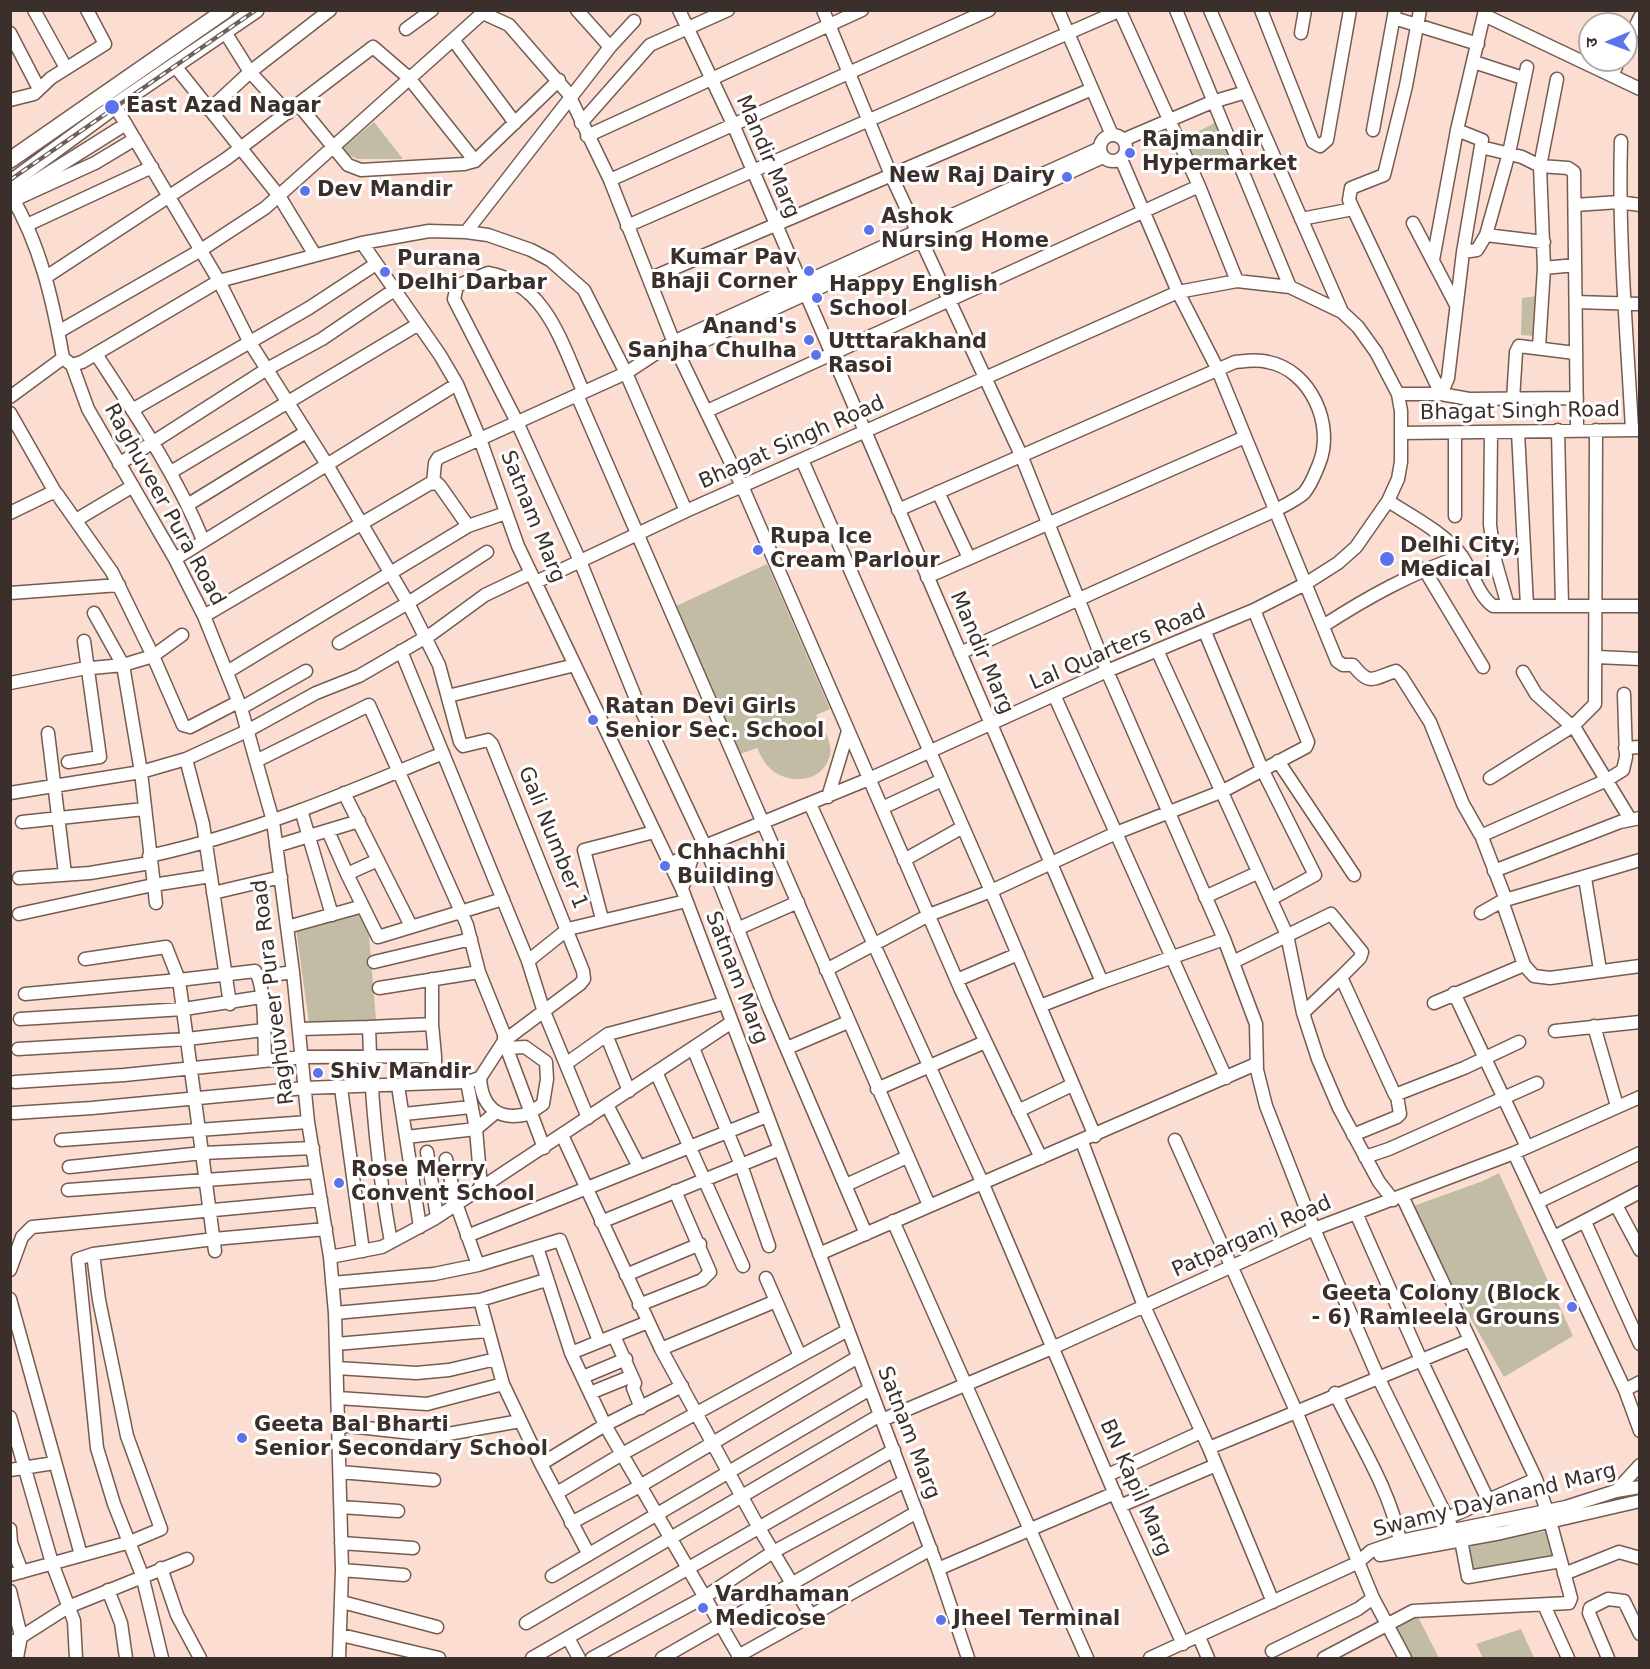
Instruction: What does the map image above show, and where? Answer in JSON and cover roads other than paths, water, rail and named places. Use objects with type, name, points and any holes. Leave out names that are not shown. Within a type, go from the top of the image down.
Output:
[{"type":"main road","points":[[10,160],[226,10]]},
{"type":"main road","points":[[12,193],[115,106],[256,10]]},
{"type":"street","points":[[34,10],[66,68]]},
{"type":"street","points":[[10,100],[34,94],[66,68],[105,44],[87,10]]},
{"type":"street","points":[[209,110],[250,72],[330,10]]},
{"type":"street","points":[[406,29],[432,10]]},
{"type":"street","points":[[576,10],[610,47]]},
{"type":"street","name":"Mandir Marg","points":[[680,10],[733,124],[752,173],[1102,982]]},
{"type":"street","points":[[581,123],[639,54],[660,39],[728,10]]},
{"type":"street","points":[[823,10],[891,175],[1021,455],[1107,671],[1224,939],[1258,1030],[1256,1064],[1266,1106],[1314,1229],[1378,1377],[1457,1535],[1468,1577],[1561,1561]]},
{"type":"street","points":[[587,136],[862,10]]},
{"type":"street","points":[[610,180],[989,10]]},
{"type":"street","points":[[1058,10],[1092,89],[1118,137],[1126,147],[1121,159],[1178,292],[1216,368],[1337,661],[1342,665],[1353,665],[1362,678],[1368,680],[1396,671],[1430,722],[1463,804],[1481,835],[1527,970],[1541,978],[1640,966]]},
{"type":"street","points":[[1176,10],[1290,287]]},
{"type":"street","points":[[1210,10],[1342,312]]},
{"type":"street","points":[[1261,10],[1314,142],[1320,146],[1327,140],[1350,10]]},
{"type":"street","points":[[1300,33],[1305,10]]},
{"type":"street","points":[[1420,10],[1406,86],[1384,175],[1352,188],[1349,200],[1441,394]]},
{"type":"street","points":[[627,226],[1120,11],[1198,186],[1237,281]]},
{"type":"street","points":[[58,332],[201,250],[279,196],[485,12],[509,25],[559,80],[571,98],[587,136],[610,180],[676,347],[742,486],[957,980],[1041,1158]]},
{"type":"street","points":[[1433,260],[1457,130],[1484,13],[1640,89]]},
{"type":"street","points":[[1373,129],[1395,14],[1417,27],[1478,44]]},
{"type":"street","points":[[466,232],[610,47],[634,21]]},
{"type":"street","points":[[225,32],[250,72],[293,108],[348,165],[361,170],[464,164],[474,161],[559,80]]},
{"type":"street","points":[[10,33],[39,89]]},
{"type":"street","points":[[454,40],[515,123]]},
{"type":"street","points":[[46,277],[241,148],[374,47],[409,78],[474,161]]},
{"type":"street","points":[[1463,252],[1477,250],[1486,235],[1509,153],[1525,72],[1474,62]]},
{"type":"street","points":[[175,66],[279,196],[315,255]]},
{"type":"street","points":[[1612,76],[1614,72]]},
{"type":"street","points":[[1539,347],[1544,268],[1540,165],[1557,78]]},
{"type":"street","points":[[649,279],[1092,89]]},
{"type":"street","points":[[1102,152],[1104,139],[1168,122],[1212,102],[1246,92]]},
{"type":"street","points":[[115,106],[219,281],[249,341],[326,463],[408,603],[439,665],[448,696],[575,665]]},
{"type":"street","points":[[12,193],[126,124]]},
{"type":"street","points":[[1441,394],[1448,378],[1463,252],[1482,140],[1457,130]]},
{"type":"street","points":[[12,193],[95,163],[135,139]]},
{"type":"street","points":[[1621,141],[1619,202],[1624,304],[1636,430]]},
{"type":"street","points":[[1481,147],[1509,153],[1540,165],[1568,168],[1574,172],[1577,430]]},
{"type":"street","points":[[1102,152],[1114,161],[1121,159]]},
{"type":"street","points":[[433,483],[435,463],[438,458],[626,373],[657,354],[804,290],[1102,152]]},
{"type":"street","points":[[27,225],[152,167]]},
{"type":"street","points":[[707,411],[832,356],[1198,186]]},
{"type":"street","points":[[12,193],[27,225],[46,277],[67,361]]},
{"type":"street","points":[[1575,205],[1619,202],[1640,204]]},
{"type":"street","points":[[1301,219],[1353,209]]},
{"type":"street","points":[[1413,223],[1456,305]]},
{"type":"street","points":[[10,397],[67,361],[96,354],[219,281],[362,243],[429,231],[466,232],[516,244],[562,268],[588,295],[626,373],[686,511]]},
{"type":"street","points":[[1486,235],[1544,242]]},
{"type":"street","name":"Satnam Marg","points":[[362,243],[440,355],[457,384],[533,577],[684,895],[931,1549],[968,1659]]},
{"type":"street","points":[[132,410],[309,308],[376,264]]},
{"type":"street","points":[[1544,268],[1575,265]]},
{"type":"street","points":[[866,1234],[786,1048],[705,846],[636,699],[579,561],[517,422],[454,299],[457,286],[488,273],[509,280],[535,297],[552,321],[639,533],[848,1022],[929,1205]]},
{"type":"street","name":"Bhagat Singh Road","points":[[10,793],[141,772],[186,759],[248,731],[316,693],[360,675],[426,637],[485,595],[579,561],[1178,292],[1237,281],[1290,287],[1342,312],[1358,327],[1376,352],[1398,394]]},
{"type":"street","points":[[119,464],[267,369],[322,339],[394,290]]},
{"type":"street","points":[[1576,302],[1640,304]]},
{"type":"street","points":[[171,472],[417,325]]},
{"type":"street","points":[[1513,400],[1517,348],[1522,345],[1575,353]]},
{"type":"street","points":[[96,354],[171,472],[189,504],[203,540]]},
{"type":"street","name":"Raghuveer Pura Road","points":[[67,361],[88,409],[175,559],[204,616],[248,731],[273,821],[300,1029],[308,1122],[330,1257],[335,1313],[342,1570],[339,1659]]},
{"type":"street","points":[[898,510],[1216,368],[1235,362],[1269,362],[1290,371],[1318,406],[1326,430],[1320,461],[1305,492],[1276,510],[960,654]]},
{"type":"street","points":[[175,559],[326,463],[457,384]]},
{"type":"street","points":[[1398,394],[1441,394],[1469,399],[1577,399]]},
{"type":"street","name":"Lal Quarters Road","points":[[670,864],[705,846],[869,779],[990,723],[1055,697],[1107,671],[1254,610],[1305,584],[1338,563],[1356,547],[1388,501],[1398,479],[1401,433],[1398,394]]},
{"type":"street","points":[[10,413],[55,492],[119,585],[186,728],[239,705],[306,670]]},
{"type":"street","points":[[1557,430],[1562,606]]},
{"type":"street","points":[[1490,778],[1573,726],[1595,704],[1597,657],[1596,430]]},
{"type":"street","name":"Bhagat Singh Road","points":[[1401,433],[1636,430]]},
{"type":"street","points":[[189,504],[306,432]]},
{"type":"street","points":[[1518,432],[1527,606]]},
{"type":"street","points":[[1491,433],[1491,539],[1508,606]]},
{"type":"street","points":[[1455,434],[1455,516]]},
{"type":"street","points":[[927,577],[1245,436]]},
{"type":"street","points":[[802,460],[991,891],[1095,1136]]},
{"type":"street","points":[[204,616],[433,483]]},
{"type":"street","points":[[433,483],[440,486],[468,526]]},
{"type":"street","points":[[76,520],[133,486]]},
{"type":"street","points":[[10,513],[55,492]]},
{"type":"street","points":[[938,492],[969,558]]},
{"type":"street","points":[[1388,501],[1430,528],[1462,556],[1489,603],[1508,606],[1640,606]]},
{"type":"street","points":[[227,672],[468,526],[506,513]]},
{"type":"street","points":[[339,643],[408,603],[487,552]]},
{"type":"street","points":[[1323,626],[1378,591],[1424,569],[1462,556]]},
{"type":"street","points":[[1424,569],[1483,667]]},
{"type":"street","points":[[10,593],[119,585]]},
{"type":"street","points":[[826,970],[928,915],[991,891],[1116,833],[1223,791],[1306,747],[1308,742],[1254,610]]},
{"type":"street","points":[[94,613],[123,665],[141,772],[149,860],[156,903]]},
{"type":"street","points":[[1205,632],[1262,769],[1315,875],[1271,899]]},
{"type":"street","points":[[10,683],[123,665],[153,656],[182,635]]},
{"type":"street","points":[[68,762],[100,757],[84,641]]},
{"type":"street","points":[[1157,650],[1287,935],[1303,1013],[1318,1059],[1365,1157],[1397,1198],[1470,1340],[1536,1479],[1549,1516],[1571,1601],[1544,1605],[1420,1609],[1324,1659]]},
{"type":"street","points":[[401,651],[528,961],[543,1009],[588,1118]]},
{"type":"street","points":[[1597,657],[1640,659]]},
{"type":"street","points":[[1494,871],[1635,818],[1607,780],[1573,726],[1536,694],[1523,672]]},
{"type":"street","points":[[1481,835],[1607,780],[1623,770],[1624,694]]},
{"type":"street","name":"Gali Number 1","points":[[448,696],[463,746],[491,741],[568,929],[584,979],[543,1009]]},
{"type":"street","points":[[1055,697],[1226,1078]]},
{"type":"street","points":[[256,761],[369,705],[460,910],[471,939],[479,972],[544,1148]]},
{"type":"street","points":[[828,796],[848,731]]},
{"type":"street","points":[[48,733],[65,874]]},
{"type":"street","points":[[1625,748],[1640,747]]},
{"type":"street","points":[[19,878],[65,874],[149,860],[206,844],[273,821],[444,753]]},
{"type":"street","points":[[186,759],[206,844],[230,1004]]},
{"type":"street","points":[[1278,761],[1354,876]]},
{"type":"street","points":[[882,808],[942,780]]},
{"type":"street","points":[[344,793],[411,926]]},
{"type":"street","name":"BN Kapil Marg","points":[[810,804],[982,1182],[1120,1506],[1183,1644]]},
{"type":"street","points":[[22,822],[144,809]]},
{"type":"street","points":[[301,810],[332,915]]},
{"type":"street","points":[[276,846],[359,821]]},
{"type":"street","points":[[904,860],[963,827]]},
{"type":"street","points":[[328,831],[377,937],[502,899]]},
{"type":"street","points":[[602,919],[584,850],[654,832]]},
{"type":"street","points":[[528,961],[568,929],[684,895],[694,852]]},
{"type":"street","points":[[347,874],[378,860]]},
{"type":"street","points":[[1481,913],[1504,901],[1640,860]]},
{"type":"street","points":[[1205,897],[1257,873]]},
{"type":"street","points":[[18,914],[153,885],[210,876]]},
{"type":"street","points":[[213,893],[280,877]]},
{"type":"street","points":[[1584,878],[1600,970]]},
{"type":"street","points":[[737,929],[798,902]]},
{"type":"street","points":[[287,927],[363,906]]},
{"type":"street","points":[[1233,962],[1331,914],[1362,952],[1360,958],[1303,1013]]},
{"type":"street","points":[[374,962],[471,939]]},
{"type":"street","points":[[1040,1006],[1224,939]]},
{"type":"street","points":[[85,959],[166,947],[178,980],[183,1009],[214,1245]]},
{"type":"street","points":[[957,980],[1018,954]]},
{"type":"street","points":[[1434,1003],[1524,965]]},
{"type":"street","points":[[25,994],[255,971],[261,997],[266,1060]]},
{"type":"street","points":[[258,977],[293,972]]},
{"type":"street","points":[[380,988],[479,972]]},
{"type":"street","points":[[1341,976],[1397,1096],[1400,1114],[1353,1135]]},
{"type":"street","points":[[432,979],[435,1083]]},
{"type":"street","points":[[1454,993],[1483,1059],[1527,1147]]},
{"type":"street","points":[[20,1019],[183,1009],[230,1004],[261,997]]},
{"type":"street","points":[[567,1063],[607,1037],[608,1034],[725,1003]]},
{"type":"street","points":[[14,1113],[305,1088],[467,1082],[480,1078],[505,1044],[543,1009]]},
{"type":"street","points":[[330,1257],[363,1251],[391,1242],[457,1206],[732,1022]]},
{"type":"street","points":[[786,1048],[848,1022]]},
{"type":"street","points":[[1555,1030],[1640,1022]]},
{"type":"street","points":[[300,1029],[432,1023]]},
{"type":"street","points":[[1594,1026],[1617,1106]]},
{"type":"street","points":[[369,1027],[370,1087],[382,1192],[391,1242]]},
{"type":"street","points":[[18,1048],[187,1039],[264,1030]]},
{"type":"street","points":[[607,1037],[629,1091]]},
{"type":"street","points":[[877,1089],[986,1042]]},
{"type":"street","points":[[1397,1096],[1519,1042]]},
{"type":"street","points":[[480,1078],[484,1098],[495,1113],[513,1117],[531,1113],[543,1104],[547,1079],[546,1062],[525,1047],[505,1044]]},
{"type":"street","points":[[693,1047],[741,1164],[769,1246]]},
{"type":"street","points":[[15,1082],[303,1057],[435,1056]]},
{"type":"street","points":[[819,1254],[982,1182],[1082,1142],[1256,1064]]},
{"type":"street","points":[[656,1072],[743,1266]]},
{"type":"street","points":[[467,1082],[476,1129],[481,1188]]},
{"type":"street","points":[[1365,1157],[1389,1149],[1537,1083]]},
{"type":"street","points":[[1018,1111],[1072,1085]]},
{"type":"street","points":[[398,1086],[420,1227]]},
{"type":"street","points":[[341,1088],[363,1251]]},
{"type":"street","name":"Patparganj Road","points":[[526,1623],[741,1495],[881,1418],[1052,1348],[1314,1229],[1514,1153],[1639,1098]]},
{"type":"street","points":[[607,1106],[639,1167]]},
{"type":"street","points":[[404,1114],[471,1107]]},
{"type":"street","points":[[406,1137],[476,1129],[495,1113]]},
{"type":"street","points":[[467,1236],[767,1116]]},
{"type":"street","points":[[61,1140],[200,1128],[308,1122]]},
{"type":"street","points":[[562,1136],[661,1349],[759,1528],[810,1614]]},
{"type":"street","points":[[1175,1140],[1296,1411],[1373,1598],[1406,1659]]},
{"type":"street","points":[[1082,1142],[1144,1306],[1209,1448],[1274,1602]]},
{"type":"street","points":[[69,1167],[203,1153],[313,1148]]},
{"type":"street","points":[[601,1222],[780,1149]]},
{"type":"street","points":[[427,1152],[438,1217]]},
{"type":"street","points":[[1514,1153],[1625,1390],[1640,1431]]},
{"type":"street","points":[[1538,1202],[1640,1153]]},
{"type":"street","points":[[846,1185],[907,1157]]},
{"type":"street","points":[[446,1159],[457,1206],[478,1265]]},
{"type":"street","points":[[68,1190],[316,1172]]},
{"type":"street","points":[[639,1305],[708,1276],[710,1267],[675,1191]]},
{"type":"street","points":[[1554,1237],[1640,1192]]},
{"type":"street","points":[[10,1270],[22,1237],[32,1227],[321,1200]]},
{"type":"street","points":[[1616,1205],[1640,1250]]},
{"type":"street","points":[[1356,1213],[1420,1360],[1488,1500]]},
{"type":"street","points":[[893,1221],[1087,1659]]},
{"type":"street","points":[[1585,1222],[1640,1344]]},
{"type":"street","points":[[162,1659],[142,1575],[102,1470],[93,1423],[78,1261],[80,1257],[93,1254],[214,1245],[326,1229]]},
{"type":"street","points":[[332,1282],[424,1276],[478,1265],[560,1240],[599,1341]]},
{"type":"street","points":[[626,1275],[700,1244]]},
{"type":"street","points":[[537,1247],[571,1353],[605,1425],[687,1571],[739,1657],[810,1614],[931,1549]]},
{"type":"street","points":[[10,1529],[16,1574],[130,1542],[159,1530],[162,1526],[126,1436],[99,1300],[93,1254]]},
{"type":"street","points":[[766,1278],[800,1356]]},
{"type":"street","points":[[335,1313],[480,1300],[546,1280]]},
{"type":"street","points":[[10,1299],[81,1555]]},
{"type":"street","points":[[480,1300],[503,1384],[541,1464],[588,1552]]},
{"type":"street","points":[[661,1349],[776,1301]]},
{"type":"street","points":[[571,1353],[648,1322]]},
{"type":"street","points":[[557,1493],[622,1454],[848,1330]]},
{"type":"street","points":[[336,1344],[487,1331]]},
{"type":"street","points":[[614,1336],[626,1359],[641,1408]]},
{"type":"street","points":[[1209,1448],[1335,1393],[1470,1340]]},
{"type":"street","points":[[571,1523],[640,1486],[858,1357]]},
{"type":"street","points":[[337,1368],[416,1373],[449,1370],[496,1359]]},
{"type":"street","points":[[583,1377],[626,1359]]},
{"type":"street","points":[[590,1393],[632,1376]]},
{"type":"street","points":[[1625,1390],[1640,1382]]},
{"type":"street","points":[[338,1398],[417,1404],[438,1402],[503,1384]]},
{"type":"street","points":[[541,1464],[605,1425],[682,1386]]},
{"type":"street","points":[[552,1576],[588,1552],[870,1389]]},
{"type":"street","points":[[1335,1393],[1384,1490],[1395,1516],[1400,1541]]},
{"type":"street","points":[[10,1417],[52,1563],[69,1607],[75,1629],[76,1659]]},
{"type":"street","points":[[339,1425],[439,1435],[520,1421]]},
{"type":"street","points":[[1108,1475],[1201,1432]]},
{"type":"street","points":[[532,1659],[894,1450]]},
{"type":"street","points":[[10,1470],[54,1463]]},
{"type":"street","points":[[1120,1506],[1216,1465]]},
{"type":"street","points":[[1616,1491],[1640,1465]]},
{"type":"street","points":[[340,1472],[434,1480]]},
{"type":"street","points":[[1447,1518],[1536,1479]]},
{"type":"street","points":[[592,1659],[703,1598],[773,1552],[905,1481]]},
{"type":"street","name":"Swamy Dayanand Marg","points":[[1549,1516],[1616,1491],[1640,1487]]},
{"type":"street","points":[[938,1569],[1115,1492]]},
{"type":"street","name":"Swamy Dayanand Marg","points":[[1159,1657],[1359,1561],[1457,1535],[1549,1516],[1622,1506],[1640,1501]]},
{"type":"street","points":[[1622,1506],[1640,1513]]},
{"type":"street","points":[[341,1507],[398,1511]]},
{"type":"street","points":[[670,1656],[719,1625],[917,1512]]},
{"type":"street","name":"Swamy Dayanand Marg","points":[[1359,1561],[1371,1551],[1400,1541],[1457,1535]]},
{"type":"street","points":[[341,1543],[413,1548]]},
{"type":"street","points":[[1564,1574],[1619,1552],[1640,1558]]},
{"type":"street","points":[[10,1644],[69,1607],[142,1575],[187,1559]]},
{"type":"street","points":[[161,1568],[177,1615],[200,1659]]},
{"type":"street","points":[[342,1570],[404,1575]]},
{"type":"street","points":[[108,1590],[121,1623],[126,1659]]},
{"type":"street","points":[[10,1591],[21,1636],[17,1659]]},
{"type":"street","points":[[1272,1651],[1358,1609],[1373,1598]]},
{"type":"street","points":[[1608,1659],[1590,1608],[1608,1599],[1624,1601],[1640,1634]]},
{"type":"street","points":[[342,1602],[437,1627]]},
{"type":"street","points":[[1544,1605],[1568,1659]]},
{"type":"street","points":[[341,1635],[440,1659]]},
{"type":"street","points":[[1199,1637],[1208,1659]]},
{"type":"street","points":[[568,1638],[579,1659]]},
{"type":"railway","points":[[10,180],[256,10]]},
{"type":"place","name":"East Azad Nagar","points":[[112,107]]},
{"type":"place","name":"Rajmandir Hypermarket","points":[[1130,153]]},
{"type":"place","name":"New Raj Dairy","points":[[1067,177]]},
{"type":"place","name":"Dev Mandir","points":[[305,191]]},
{"type":"place","name":"Ashok Nursing Home","points":[[869,230]]},
{"type":"place","name":"Kumar Pav Bhaji Corner","points":[[809,271]]},
{"type":"place","name":"Purana Delhi Darbar","points":[[385,272]]},
{"type":"place","name":"Happy English School","points":[[817,298]]},
{"type":"place","name":"Anand's Sanjha Chulha","points":[[809,340]]},
{"type":"place","name":"Utttarakhand Rasoi","points":[[816,355]]},
{"type":"place","name":"Rupa Ice Cream Parlour","points":[[758,550]]},
{"type":"place","name":"Delhi City, Medical","points":[[1387,559]]},
{"type":"place","name":"Ratan Devi Girls Senior Sec. School","points":[[593,720]]},
{"type":"place","name":"Chhachhi Building","points":[[665,866]]},
{"type":"place","name":"Shiv Mandir","points":[[318,1073]]},
{"type":"place","name":"Rose Merry Convent School","points":[[339,1183]]},
{"type":"place","name":"Geeta Colony (Block - 6) Ramleela Grouns","points":[[1572,1307]]},
{"type":"place","name":"Geeta Bal Bharti Senior Secondary School","points":[[242,1438]]},
{"type":"place","name":"Vardhaman Medicose","points":[[703,1608]]},
{"type":"place","name":"Jheel Terminal","points":[[941,1620]]}]
